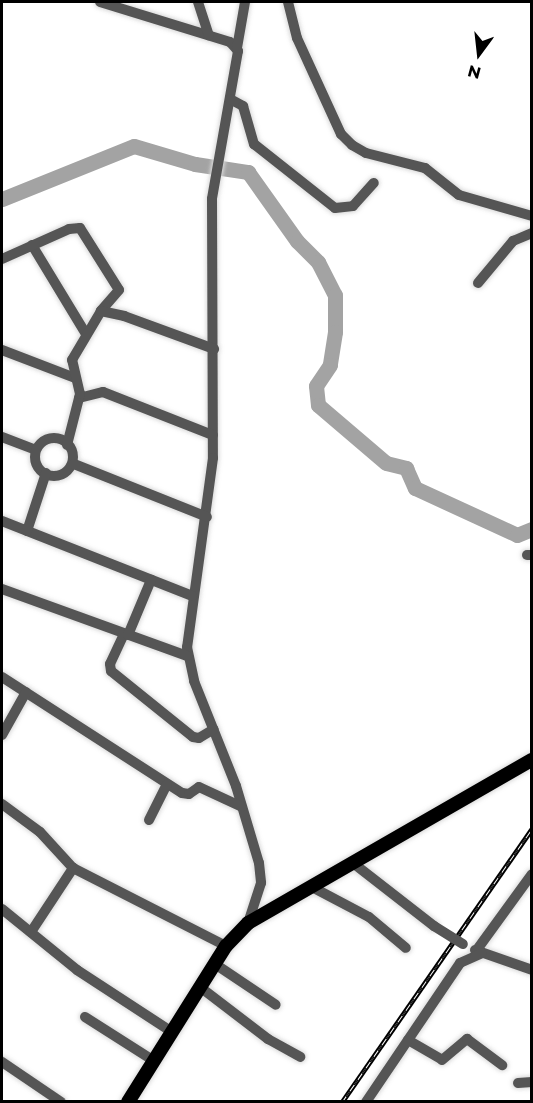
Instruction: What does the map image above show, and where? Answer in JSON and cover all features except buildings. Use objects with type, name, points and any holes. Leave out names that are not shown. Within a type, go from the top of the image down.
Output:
[{"type":"main road","points":[[128,1101],[226,946],[248,923],[531,760]]},
{"type":"street","points":[[100,2],[209,35],[237,48]]},
{"type":"street","points":[[198,2],[209,35]]},
{"type":"street","points":[[245,2],[215,177],[213,435],[207,518],[192,596],[187,656],[242,807],[261,874],[248,923]]},
{"type":"street","points":[[288,2],[297,38],[341,134],[352,145],[366,153],[425,168],[459,195],[531,216]]},
{"type":"street","points":[[230,99],[243,106],[254,144],[335,208],[353,206],[374,183]]},
{"type":"street","points":[[2,259],[69,229],[84,230],[119,290],[101,311],[72,360],[79,398],[67,445]]},
{"type":"street","points":[[478,283],[513,241],[531,233]]},
{"type":"street","points":[[33,245],[86,334]]},
{"type":"street","points":[[101,311],[124,316],[214,349]]},
{"type":"street","points":[[2,350],[75,378]]},
{"type":"street","points":[[79,398],[98,392],[113,395],[213,435]]},
{"type":"street","points":[[2,437],[34,448],[53,438],[67,445],[74,454],[74,464]]},
{"type":"street","points":[[34,448],[37,465],[46,473],[59,474],[74,464]]},
{"type":"street","points":[[74,464],[207,518]]},
{"type":"street","points":[[27,531],[46,473]]},
{"type":"street","points":[[2,521],[192,596]]},
{"type":"street","points":[[151,580],[110,664],[111,671],[193,737],[199,738],[214,729]]},
{"type":"street","points":[[2,590],[187,656]]},
{"type":"street","points":[[2,678],[187,795],[195,788],[203,788],[242,807]]},
{"type":"street","points":[[2,735],[26,692]]},
{"type":"street","points":[[149,820],[167,784]]},
{"type":"street","points":[[2,804],[40,832],[73,868],[226,946]]},
{"type":"street","points":[[353,863],[434,926],[463,944],[531,970]]},
{"type":"street","points":[[31,932],[73,868]]},
{"type":"street","points":[[366,1101],[460,963],[479,952],[531,874]]},
{"type":"street","points":[[312,887],[369,916],[406,948]]},
{"type":"street","points":[[2,909],[77,970],[172,1032]]},
{"type":"street","points":[[215,964],[276,1005]]},
{"type":"street","points":[[200,987],[268,1039],[300,1057]]},
{"type":"street","points":[[85,1017],[154,1061]]},
{"type":"street","points":[[408,1040],[442,1060],[467,1039],[502,1065]]},
{"type":"street","points":[[2,1062],[61,1101]]},
{"type":"street","points":[[518,1083],[531,1082]]},
{"type":"waterway","points":[[2,199],[134,146],[195,164],[248,172],[297,241],[318,262],[335,295],[335,332],[330,365],[316,386],[318,405],[386,463],[406,468],[415,488],[517,535],[532,529]]},
{"type":"railway","points":[[342,1102],[532,829]]}]
